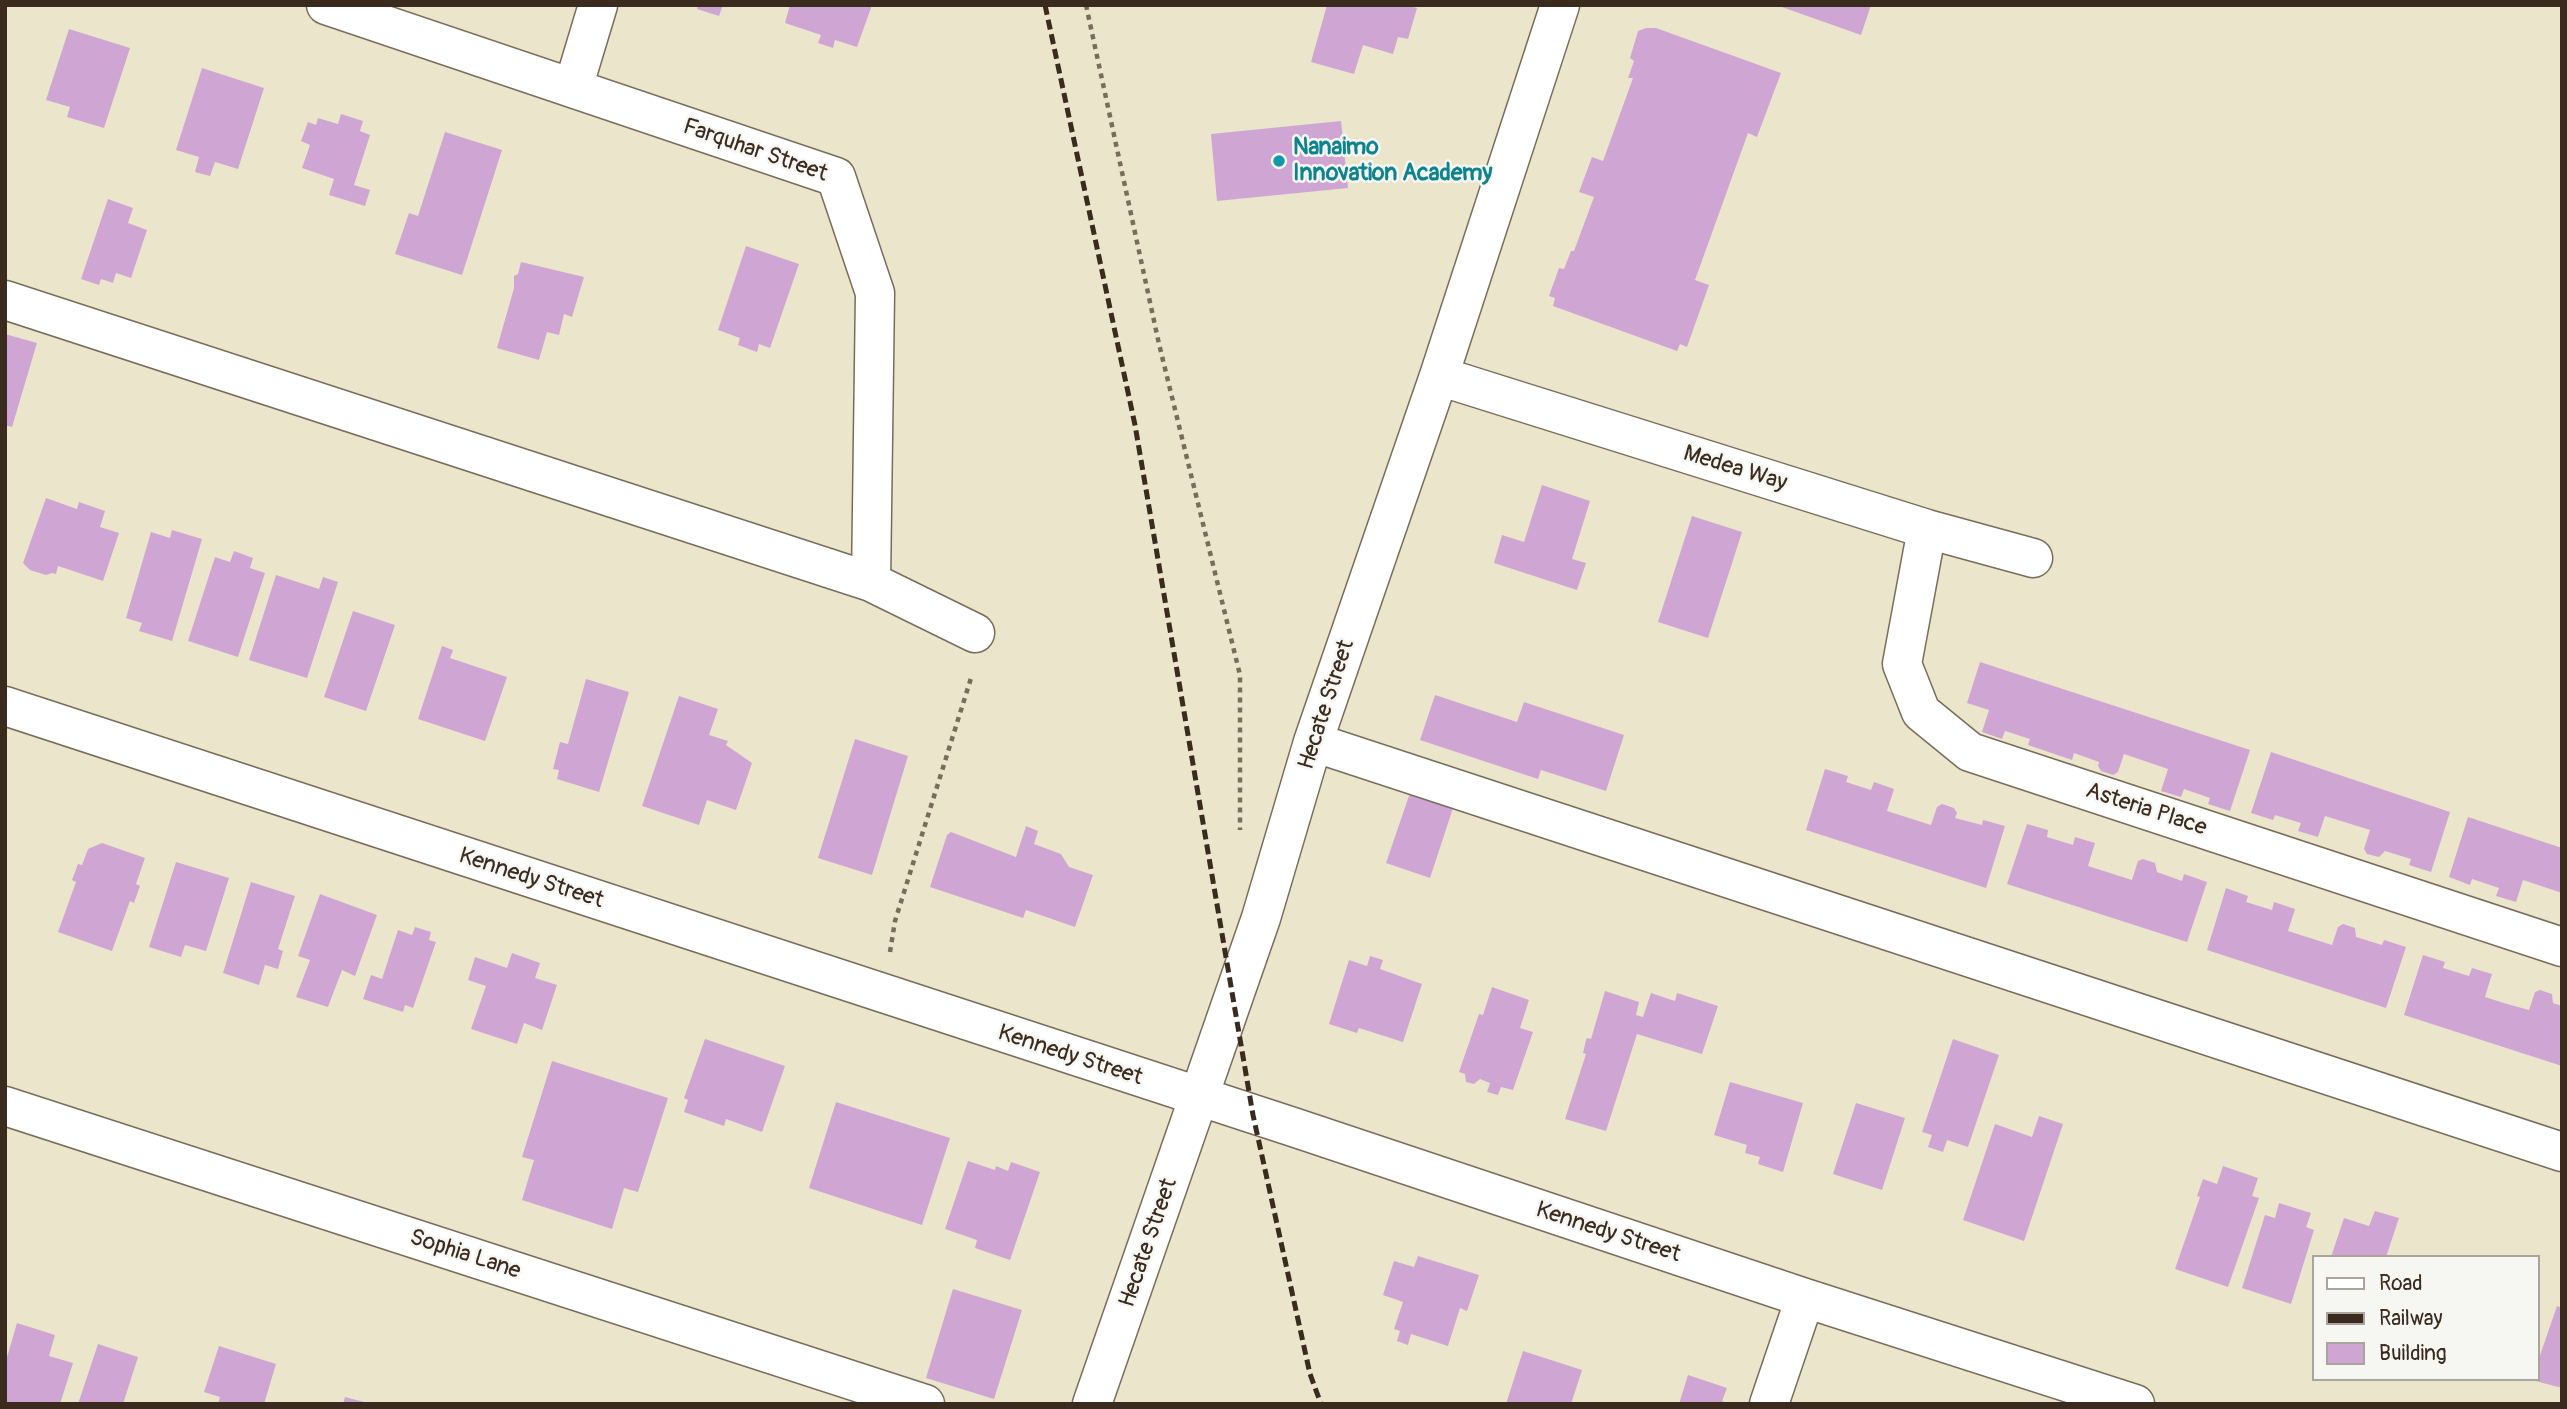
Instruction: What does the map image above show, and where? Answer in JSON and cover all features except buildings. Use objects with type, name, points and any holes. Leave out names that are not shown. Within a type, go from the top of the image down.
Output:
[{"type":"street","name":"Farquhar Street","points":[[326,5],[836,177],[875,293],[871,582]]},
{"type":"street","points":[[573,88],[598,5]]},
{"type":"street","name":"Hecate Street","points":[[1092,1404],[1261,918],[1313,741],[1439,376],[1560,5]]},
{"type":"street","points":[[5,300],[871,582],[975,633]]},
{"type":"street","name":"Medea Way","points":[[1439,376],[1927,529],[2033,558]]},
{"type":"street","name":"Asteria Place","points":[[1927,529],[1902,664],[1921,712],[1970,752],[2562,947]]},
{"type":"street","name":"Kennedy Street","points":[[5,706],[2135,1404]]},
{"type":"street","points":[[1313,741],[2562,1152]]},
{"type":"street","name":"Sophia Lane","points":[[5,1105],[925,1404]]},
{"type":"street","points":[[1769,1404],[1805,1298]]},
{"type":"path","points":[[1086,5],[1159,344],[1240,674],[1240,837]]},
{"type":"path","points":[[883,994],[895,921],[973,675],[975,633]]},
{"type":"railway","points":[[1045,5],[1135,425],[1253,1115],[1310,1374],[1321,1404]]},
{"type":"place","name":"Nanaimo Innovation Academy","points":[[1279,161]]}]
